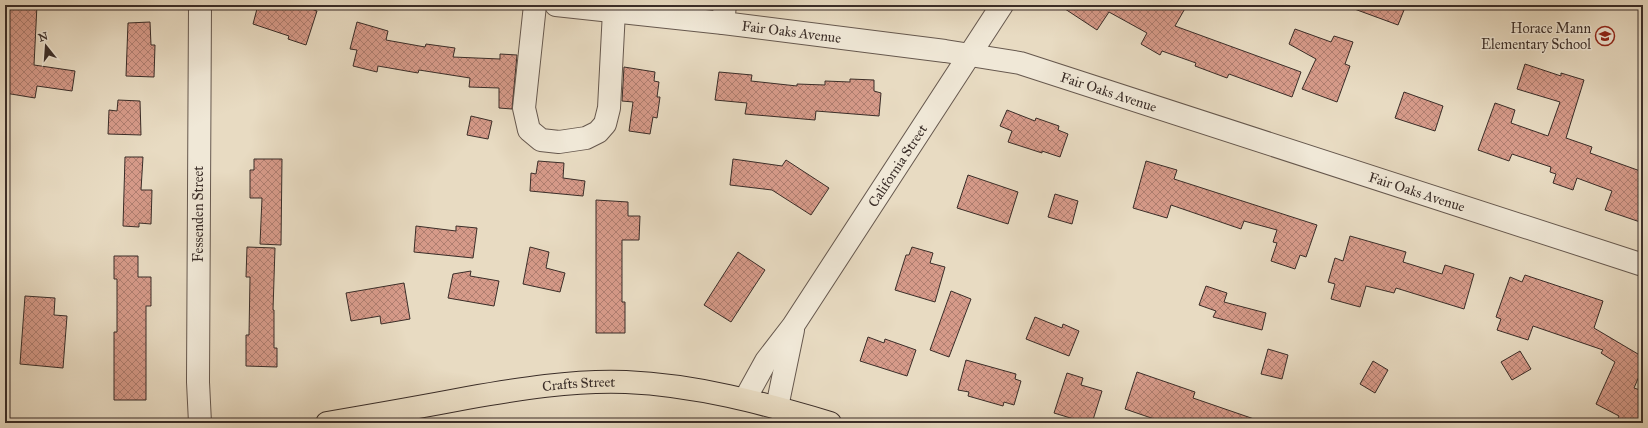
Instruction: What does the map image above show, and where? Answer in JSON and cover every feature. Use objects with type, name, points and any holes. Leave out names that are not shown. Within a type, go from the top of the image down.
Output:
[{"type":"main road","name":"Crafts Street","points":[[327,423],[521,389],[582,383],[645,383],[709,392],[777,407],[830,423]]},
{"type":"street","name":"Fessenden Street","points":[[200,5],[198,382],[200,423]]},
{"type":"street","points":[[535,5],[524,108],[530,130],[541,140],[559,142],[586,138],[598,132],[606,124],[609,108],[614,11]]},
{"type":"street","name":"Fair Oaks Avenue","points":[[556,5],[614,11],[724,14],[1006,60],[1033,66],[1643,265]]},
{"type":"street","name":"California Street","points":[[745,399],[766,361],[793,326],[1002,5]]},
{"type":"street","name":"California Street","points":[[777,407],[793,326]]},
{"type":"building","points":[[9,5],[37,5],[34,65],[75,71],[72,91],[37,86],[35,98],[5,93]]},
{"type":"building","points":[[258,5],[300,5],[317,11],[306,45],[288,39],[289,36],[253,24]]},
{"type":"building","points":[[1059,5],[1187,5],[1175,26],[1301,72],[1292,97],[1229,74],[1227,78],[1195,66],[1196,63],[1162,51],[1160,55],[1141,44],[1147,33],[1109,12],[1097,30]]},
{"type":"building","points":[[1349,5],[1406,5],[1398,25],[1349,7]]},
{"type":"building","points":[[150,22],[151,45],[155,45],[154,77],[126,76],[128,23]]},
{"type":"building","points":[[357,22],[388,31],[386,40],[425,47],[426,44],[455,48],[453,57],[500,59],[500,54],[517,55],[512,109],[499,108],[499,88],[469,87],[470,78],[419,70],[418,73],[378,66],[377,72],[353,66],[357,50],[350,49]]},
{"type":"building","points":[[1295,29],[1331,42],[1334,36],[1353,42],[1345,64],[1350,66],[1337,102],[1302,89],[1316,59],[1289,44]]},
{"type":"building","points":[[1525,64],[1561,76],[1561,73],[1584,80],[1566,138],[1592,147],[1590,153],[1643,172],[1643,223],[1605,210],[1612,191],[1577,178],[1573,190],[1553,183],[1556,174],[1550,172],[1551,167],[1512,154],[1509,161],[1478,150],[1495,103],[1515,110],[1511,123],[1548,136],[1560,102],[1517,89]]},
{"type":"building","points":[[624,67],[655,72],[654,81],[659,82],[657,97],[660,97],[657,118],[653,117],[650,134],[629,131],[633,102],[622,101]]},
{"type":"building","points":[[719,72],[752,75],[751,81],[797,86],[797,84],[825,85],[825,81],[850,82],[850,79],[874,80],[874,91],[881,93],[879,116],[816,111],[815,120],[745,114],[747,103],[715,100]]},
{"type":"building","points":[[1404,92],[1443,106],[1435,131],[1395,118]]},
{"type":"building","points":[[118,100],[140,101],[141,135],[108,134],[109,110],[117,111]]},
{"type":"building","points":[[1007,110],[1035,121],[1036,118],[1059,126],[1058,130],[1068,134],[1060,157],[1008,142],[1012,131],[1000,126]]},
{"type":"building","points":[[471,116],[492,121],[488,139],[467,135]]},
{"type":"building","points":[[125,157],[143,157],[141,190],[152,190],[151,224],[139,223],[139,227],[123,226]]},
{"type":"building","points":[[254,159],[282,159],[281,245],[260,244],[262,198],[250,198],[250,170],[254,170]]},
{"type":"building","points":[[733,159],[782,166],[786,160],[829,188],[811,215],[772,190],[730,185]]},
{"type":"building","points":[[538,161],[564,163],[563,178],[585,181],[583,196],[530,191],[531,173],[536,174]]},
{"type":"building","points":[[1146,161],[1177,170],[1174,179],[1317,225],[1306,257],[1300,255],[1295,269],[1271,261],[1277,243],[1273,242],[1277,230],[1244,221],[1241,229],[1171,205],[1167,218],[1133,208]]},
{"type":"building","points":[[968,175],[1018,192],[1008,224],[957,208]]},
{"type":"building","points":[[1055,194],[1078,201],[1072,224],[1048,217]]},
{"type":"building","points":[[596,200],[628,202],[628,216],[640,216],[639,240],[622,240],[622,302],[625,302],[625,333],[596,333]]},
{"type":"building","points":[[416,226],[456,231],[456,226],[477,228],[473,258],[414,252]]},
{"type":"building","points":[[1350,236],[1406,252],[1403,262],[1442,274],[1445,265],[1474,274],[1464,309],[1396,288],[1394,293],[1366,286],[1360,307],[1331,299],[1335,284],[1328,282],[1335,258],[1343,261]]},
{"type":"building","points":[[247,247],[275,248],[273,310],[274,348],[277,348],[277,367],[246,366],[246,335],[249,335],[250,277],[246,277]]},
{"type":"building","points":[[530,247],[549,252],[546,268],[565,273],[560,292],[523,284]]},
{"type":"building","points":[[912,247],[933,253],[930,263],[945,267],[935,302],[895,290],[906,255],[909,255]]},
{"type":"building","points":[[738,252],[765,270],[731,322],[704,305]]},
{"type":"building","points":[[114,256],[138,256],[138,277],[151,277],[151,306],[146,306],[146,400],[114,400],[114,332],[117,332],[117,279],[114,279]]},
{"type":"building","points":[[471,271],[470,276],[499,281],[494,306],[448,298],[453,274]]},
{"type":"building","points":[[1525,275],[1603,301],[1594,328],[1643,357],[1643,367],[1634,388],[1643,391],[1643,423],[1616,423],[1619,416],[1596,404],[1615,362],[1601,353],[1603,350],[1533,326],[1528,340],[1497,330],[1501,319],[1496,317],[1510,277],[1522,282]]},
{"type":"building","points":[[404,283],[410,319],[381,324],[380,316],[351,321],[346,293]]},
{"type":"building","points":[[1206,286],[1227,293],[1224,302],[1266,313],[1262,330],[1213,317],[1216,311],[1199,305]]},
{"type":"building","points":[[951,291],[971,299],[949,357],[930,350]]},
{"type":"building","points":[[25,296],[55,298],[54,315],[67,316],[63,368],[20,364]]},
{"type":"building","points":[[1035,317],[1062,328],[1063,324],[1079,331],[1069,356],[1026,339]]},
{"type":"building","points":[[868,337],[884,343],[885,339],[916,350],[907,376],[860,361]]},
{"type":"building","points":[[1268,349],[1288,355],[1282,379],[1261,374]]},
{"type":"building","points":[[1520,351],[1531,369],[1512,380],[1501,362]]},
{"type":"building","points":[[966,360],[1016,374],[1015,379],[1021,381],[1014,405],[1004,402],[1003,406],[968,396],[969,392],[958,390]]},
{"type":"building","points":[[1373,361],[1388,370],[1375,393],[1360,384]]},
{"type":"building","points":[[1137,372],[1195,392],[1193,398],[1257,420],[1256,423],[1166,423],[1125,409]]},
{"type":"building","points":[[1067,373],[1083,378],[1081,385],[1102,391],[1092,423],[1087,423],[1054,413]]},
{"type":"place","name":"Horace Mann Elementary School","points":[[1605,36]]}]
